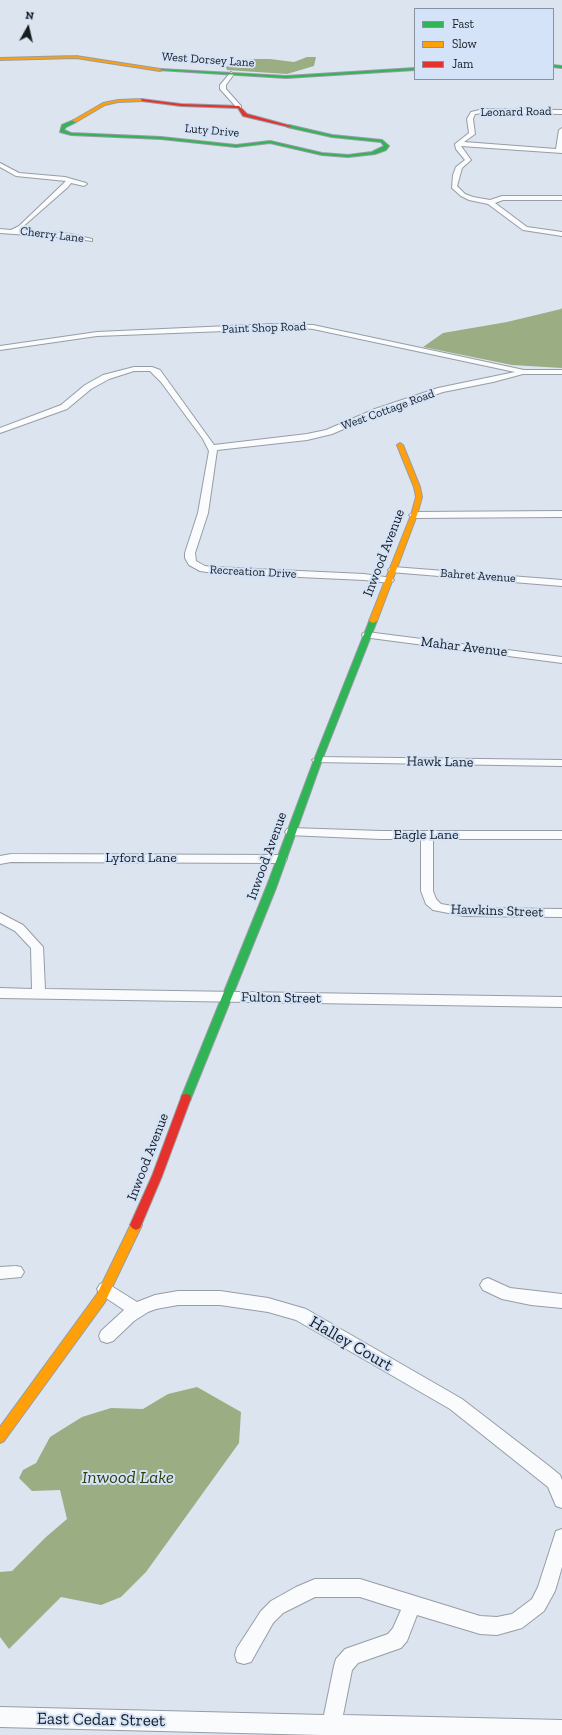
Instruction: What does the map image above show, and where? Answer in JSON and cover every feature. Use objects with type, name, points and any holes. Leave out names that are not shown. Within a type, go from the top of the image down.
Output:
[{"type":"street","name":"West Dorsey Lane","points":[[0,59],[76,57],[109,61],[149,69],[295,77],[414,70]]},
{"type":"street","name":"Luty Drive","points":[[231,74],[223,85],[223,89],[239,107],[241,112],[245,115],[332,136],[378,140],[384,142],[386,146],[384,149],[373,153],[348,156],[322,154],[270,142],[236,146],[161,138],[72,134],[64,132],[61,129],[101,105],[118,101],[142,100],[181,105],[239,107]]},
{"type":"street","name":"Leonard Road","points":[[458,144],[472,134],[470,119],[472,115],[478,112],[562,112]]},
{"type":"street","points":[[562,130],[558,148],[562,151]]},
{"type":"street","points":[[562,151],[458,144],[459,149],[468,160],[459,167],[454,186],[463,195],[471,199],[490,202],[502,198],[562,198]]},
{"type":"street","points":[[1,166],[18,175],[60,178],[84,184]]},
{"type":"street","points":[[13,231],[21,228],[30,220],[66,186],[69,181]]},
{"type":"street","points":[[490,202],[522,228],[562,234]]},
{"type":"street","name":"Cherry Lane","points":[[0,231],[71,236],[90,240]]},
{"type":"street","name":"Paint Shop Road","points":[[0,348],[97,334],[302,326],[328,330],[523,372]]},
{"type":"street","points":[[0,431],[64,407],[88,387],[106,377],[127,370],[143,368],[152,369],[162,377],[213,448]]},
{"type":"street","name":"West Cottage Road","points":[[213,448],[307,437],[329,432],[418,396],[523,372],[562,372]]},
{"type":"street","name":"Inwood Avenue","points":[[0,1437],[48,1373],[100,1298],[127,1247],[157,1176],[175,1126],[227,998],[414,515],[418,497],[417,487],[400,444]]},
{"type":"street","name":"Recreation Drive","points":[[213,448],[213,457],[203,513],[190,553],[190,561],[195,566],[203,569],[214,570],[364,577],[389,580]]},
{"type":"street","points":[[414,515],[562,514]]},
{"type":"street","name":"Bahret Avenue","points":[[393,570],[562,583]]},
{"type":"street","name":"Mahar Avenue","points":[[367,635],[562,660]]},
{"type":"street","name":"Hawk Lane","points":[[318,760],[562,763]]},
{"type":"street","name":"Eagle Lane","points":[[291,832],[427,835],[562,835]]},
{"type":"street","name":"Hawkins Street","points":[[427,835],[427,891],[430,901],[437,907],[464,912],[562,913]]},
{"type":"street","name":"Lyford Lane","points":[[0,860],[11,858],[281,859]]},
{"type":"street","points":[[0,917],[20,928],[37,947],[39,993]]},
{"type":"street","name":"Fulton Street","points":[[0,993],[227,998],[562,1002]]},
{"type":"street","points":[[0,1273],[16,1272]]},
{"type":"street","points":[[488,1285],[508,1294],[562,1301]]},
{"type":"street","points":[[105,1289],[137,1310]]},
{"type":"street","name":"Halley Court","points":[[106,1336],[137,1310],[155,1302],[178,1298],[220,1298],[268,1305],[300,1314],[456,1404],[554,1481],[562,1500]]},
{"type":"street","points":[[244,1655],[267,1617],[277,1607],[302,1593],[315,1588],[360,1588],[480,1625],[497,1626],[516,1622],[538,1605],[546,1591],[562,1537]]},
{"type":"street","points":[[331,1730],[343,1666],[352,1656],[394,1641],[400,1634],[412,1604]]},
{"type":"street","name":"East Cedar Street","points":[[0,1718],[331,1730],[562,1730]]},
{"type":"water","points":[[307,57],[316,57],[314,66],[287,74],[227,70],[226,67],[252,59],[270,59],[294,62]]},
{"type":"water","points":[[562,308],[562,368],[512,365],[423,347],[443,333],[507,322]]},
{"type":"water","name":"Inwood Lake","points":[[197,1387],[241,1412],[239,1443],[146,1572],[121,1597],[101,1605],[61,1597],[9,1649],[0,1637],[0,1572],[12,1571],[46,1537],[67,1519],[60,1490],[32,1491],[19,1478],[23,1470],[36,1463],[50,1437],[82,1417],[111,1408],[143,1409],[168,1394]]},
{"type":"traffic: fast","points":[[554,66],[562,67]]},
{"type":"traffic: fast","points":[[160,70],[286,77],[414,69]]},
{"type":"traffic: fast","points":[[74,121],[64,126],[62,131],[71,134],[161,138],[236,146],[270,142],[322,154],[348,156],[373,153],[384,149],[387,146],[382,141],[332,136],[289,126]]},
{"type":"traffic: fast","points":[[186,1098],[271,888],[318,760],[373,621]]},
{"type":"traffic: slow","points":[[0,59],[76,57],[160,70]]},
{"type":"traffic: slow","points":[[74,121],[104,104],[118,101],[142,100]]},
{"type":"traffic: slow","points":[[373,621],[414,515],[419,497],[417,487],[400,445]]},
{"type":"traffic: slow","points":[[0,1437],[101,1298],[136,1225]]},
{"type":"traffic: jam","points":[[142,100],[181,105],[239,107],[245,115],[289,126]]},
{"type":"traffic: jam","points":[[136,1225],[157,1176],[186,1098]]}]
